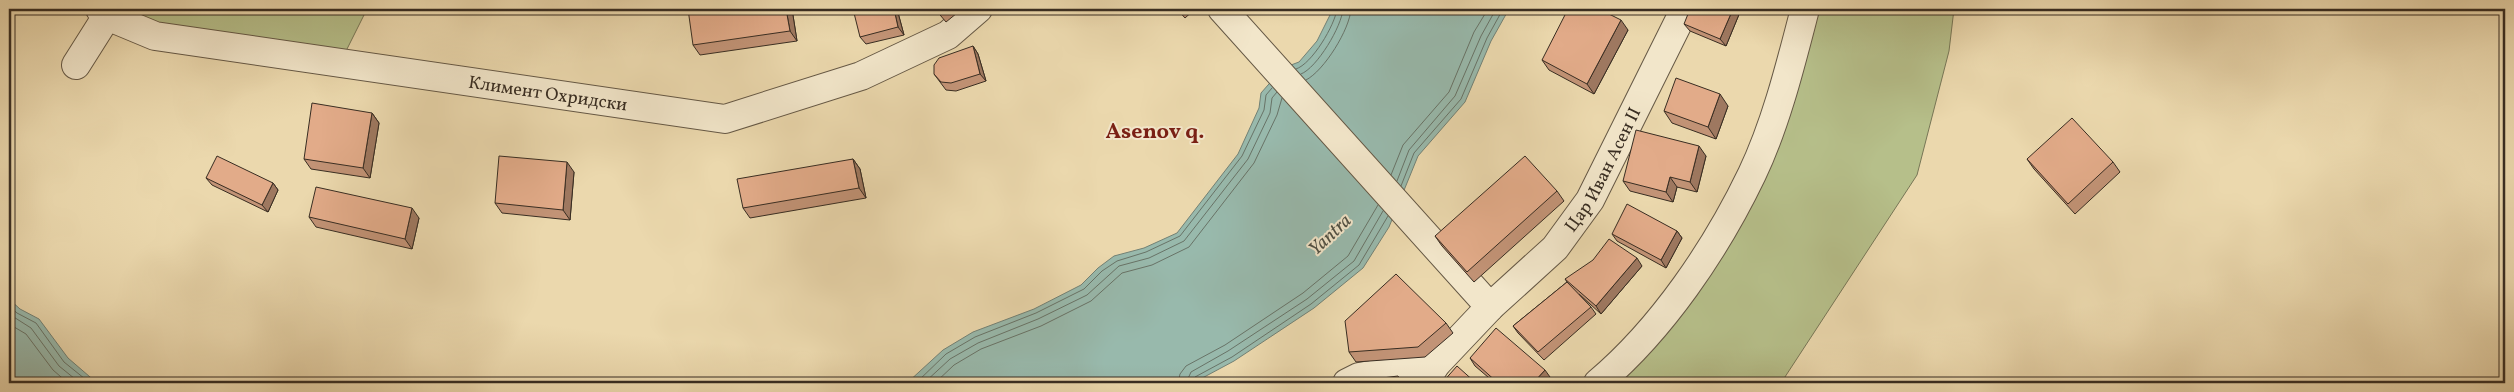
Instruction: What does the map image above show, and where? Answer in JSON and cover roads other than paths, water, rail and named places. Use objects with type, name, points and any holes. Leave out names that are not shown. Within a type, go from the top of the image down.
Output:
[{"type":"street","name":"Климент Охридски","points":[[104,12],[155,36],[725,119],[861,76],[948,35],[978,9]]},
{"type":"street","points":[[1222,9],[1490,307]]},
{"type":"street","name":"Цар Иван Асен II","points":[[1430,374],[1490,307],[1555,248],[1590,200],[1685,9]]},
{"type":"street","points":[[1598,383],[1621,364],[1655,326],[1726,222],[1752,173],[1787,80],[1805,9]]},
{"type":"street","points":[[76,65],[104,12]]},
{"type":"street","points":[[1347,383],[1359,377],[1430,374]]},
{"type":"water","name":"Yantra","points":[[1333,9],[1509,9],[1491,41],[1465,102],[1418,156],[1389,227],[1363,268],[1314,308],[1234,361],[1193,383],[907,383],[943,350],[973,332],[1034,309],[1081,285],[1098,268],[1114,256],[1144,248],[1177,233],[1238,154],[1259,108],[1261,93],[1283,68],[1299,62],[1317,41]]},
{"type":"water","points":[[9,299],[20,309],[39,319],[68,358],[97,383],[9,383]]},
{"type":"district","name":"Asenov q.","points":[[1155,130]]}]
